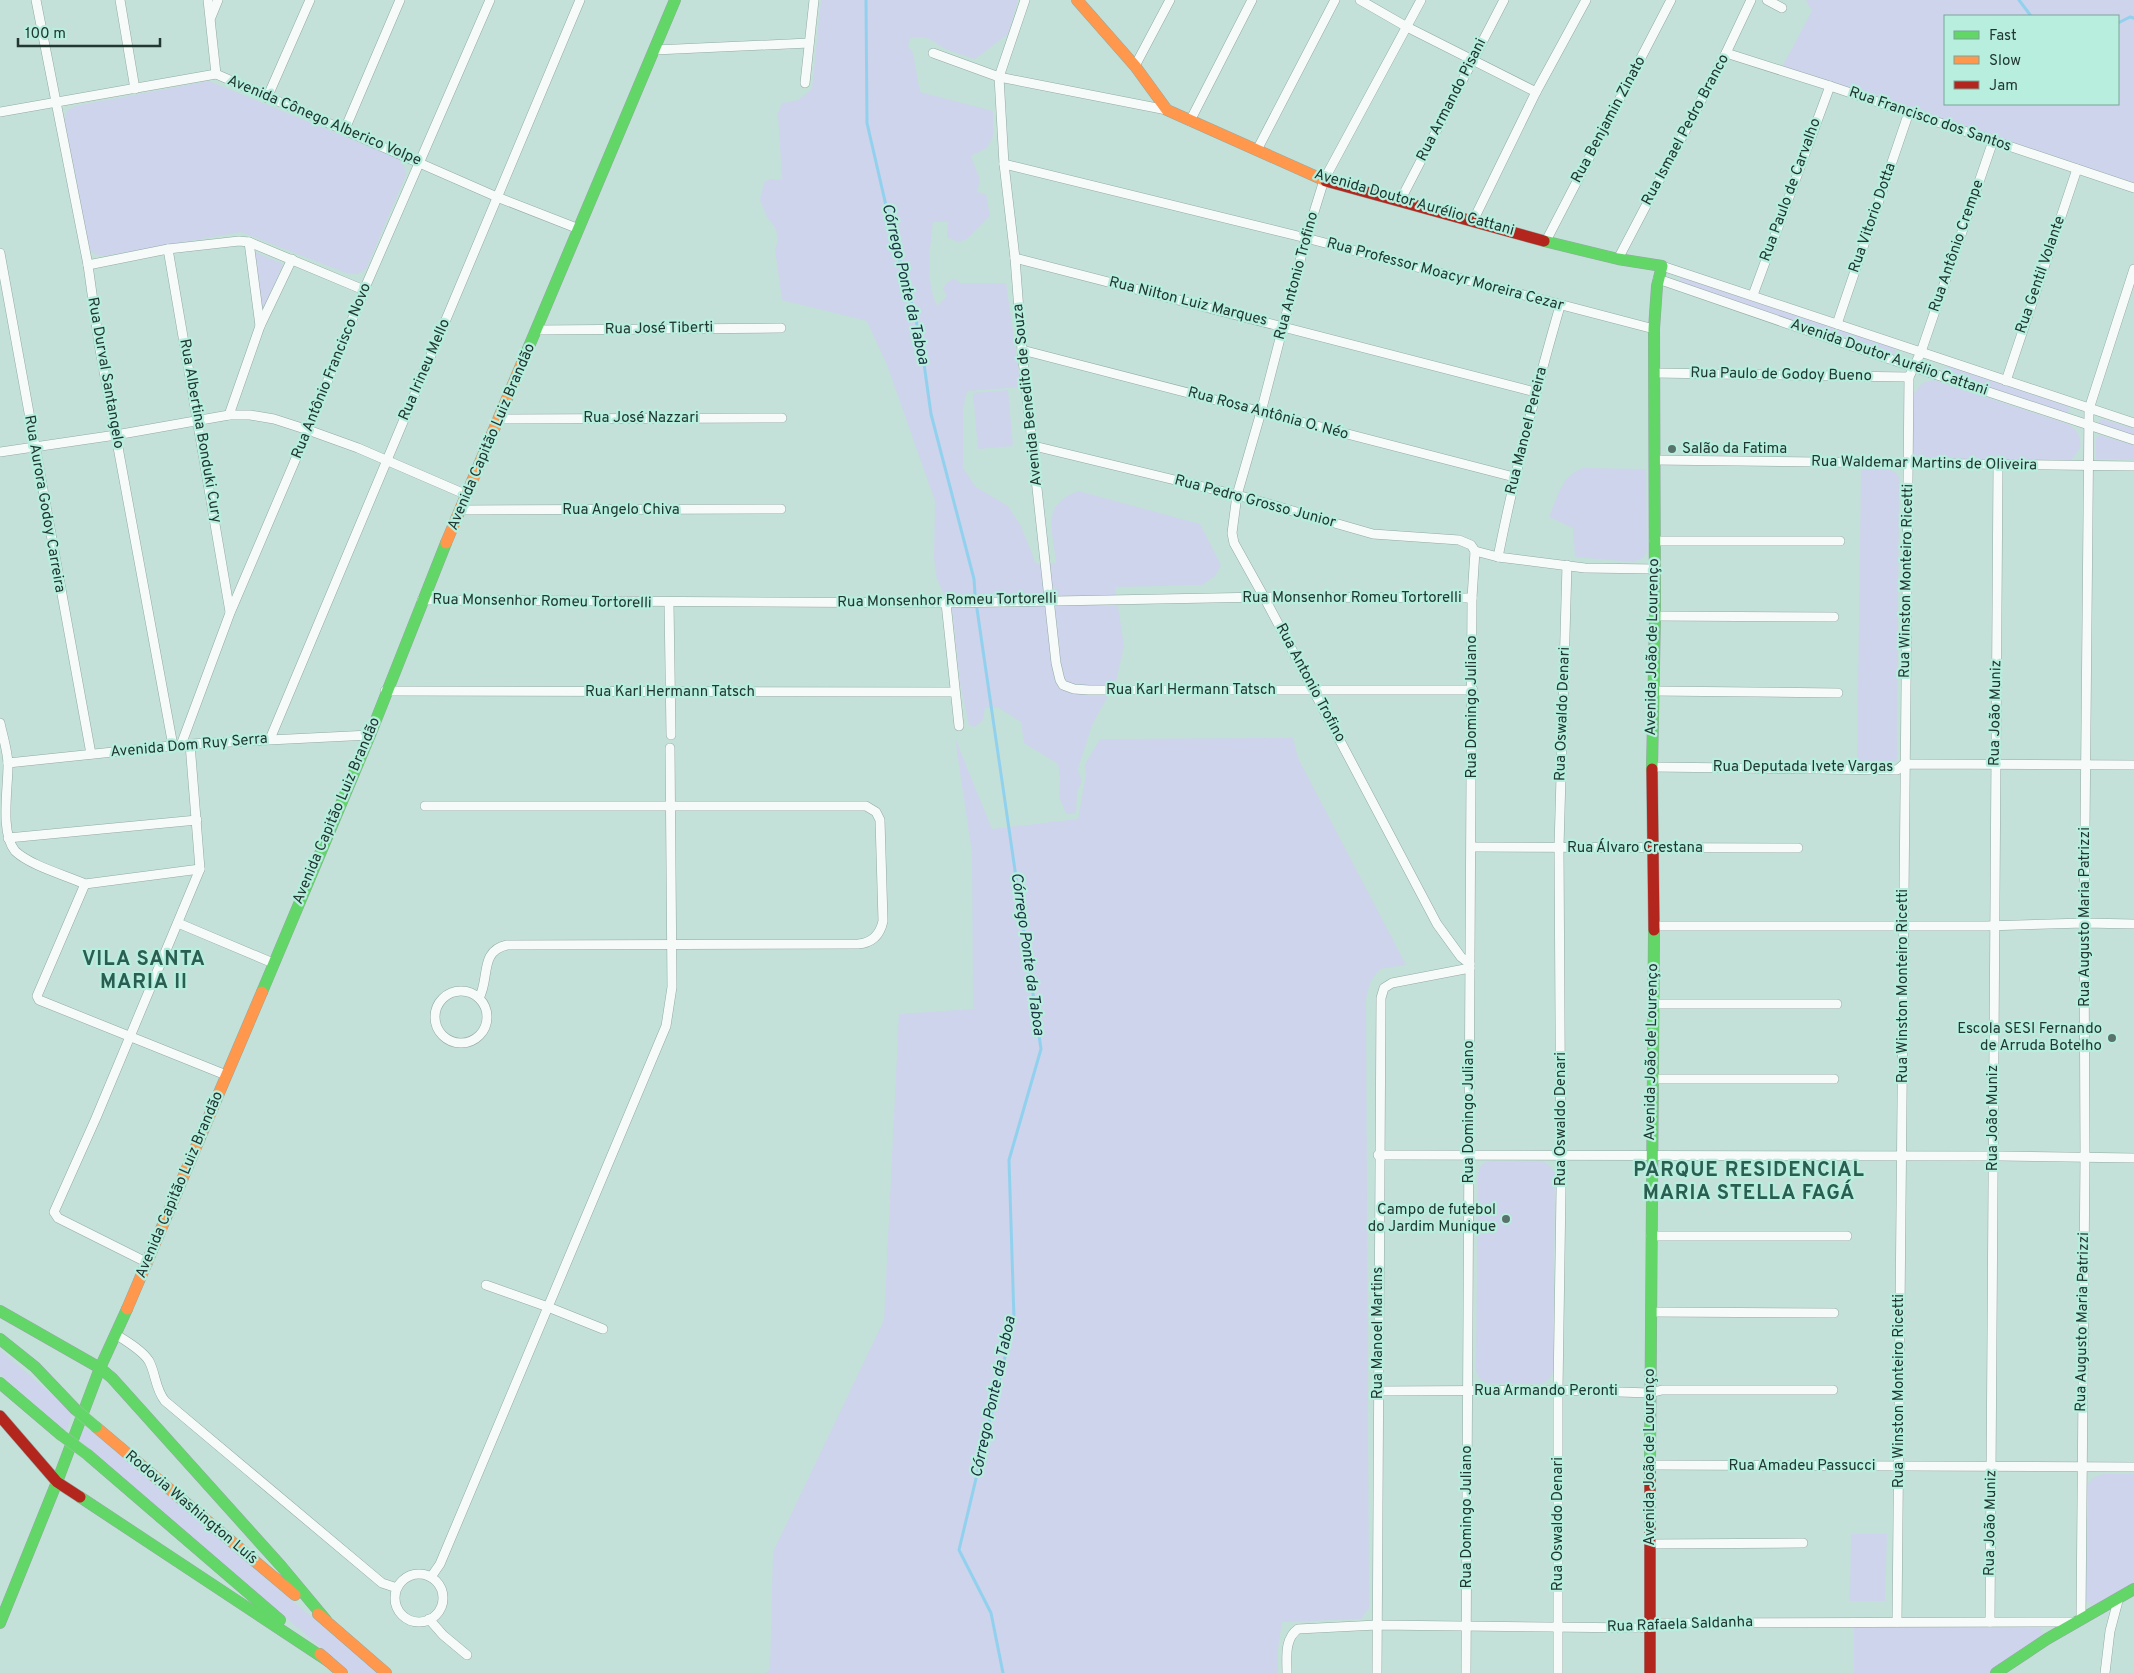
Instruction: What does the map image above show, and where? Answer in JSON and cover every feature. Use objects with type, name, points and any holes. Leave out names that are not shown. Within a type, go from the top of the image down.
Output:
[{"type":"main road","name":"Avenida Capitão Luiz Brandão","points":[[0,1623],[57,1482],[100,1368],[148,1263],[370,735],[422,600],[500,419],[675,0]]},
{"type":"main road","name":"Avenida Doutor Aurélio Cattani","points":[[1081,2],[1135,66],[1167,110],[1190,121],[1324,180],[1546,241],[1618,259],[1662,266]]},
{"type":"main road","points":[[1658,279],[1662,266]]},
{"type":"main road","name":"Avenida João de Lourenço","points":[[1650,1673],[1651,1156],[1654,1004],[1652,767],[1655,616],[1654,329],[1658,279]]},
{"type":"main road","points":[[0,1311],[100,1368],[112,1378],[326,1620]]},
{"type":"main road","name":"Rodovia Washington Luís","points":[[0,1339],[34,1367],[76,1410],[326,1620],[386,1673]]},
{"type":"main road","name":"Rodovia Washington Luís","points":[[0,1383],[342,1673]]},
{"type":"main road","points":[[0,1416],[57,1482],[328,1661]]},
{"type":"main road","points":[[1996,1673],[2025,1652],[2134,1589]]},
{"type":"street","name":"Rua Durval Santangelo","points":[[36,0],[88,265],[99,344],[116,435],[197,820],[200,868]]},
{"type":"street","points":[[120,0],[136,88]]},
{"type":"street","points":[[208,0],[216,74]]},
{"type":"street","points":[[211,17],[218,0]]},
{"type":"street","points":[[268,98],[310,0]]},
{"type":"street","points":[[345,129],[400,0]]},
{"type":"street","name":"Rua Antônio Francisco Novo","points":[[182,745],[230,613],[308,430],[364,290],[490,0]]},
{"type":"street","name":"Rua Irineu Mello","points":[[270,740],[580,0]]},
{"type":"street","points":[[805,83],[814,0]]},
{"type":"street","points":[[999,76],[1025,0]]},
{"type":"street","points":[[1135,66],[1170,0]]},
{"type":"street","points":[[1190,121],[1252,0]]},
{"type":"street","points":[[1257,150],[1335,0]]},
{"type":"street","points":[[1360,0],[1407,27],[1536,92]]},
{"type":"street","name":"Rua Antonio Trofino","points":[[1421,0],[1324,180],[1306,238],[1261,412],[1237,495],[1232,534],[1234,543],[1437,924],[1461,957],[1470,966]]},
{"type":"street","name":"Rua Armando Pisani","points":[[1400,201],[1504,0]]},
{"type":"street","points":[[1473,221],[1536,92],[1586,0]]},
{"type":"street","name":"Rua Benjamin Zinato","points":[[1546,241],[1671,0]]},
{"type":"street","name":"Rua Ismael Pedro Branco","points":[[1618,259],[1752,0]]},
{"type":"street","points":[[1767,0],[1782,8]]},
{"type":"street","points":[[655,50],[809,43]]},
{"type":"street","points":[[932,53],[999,76],[1167,110]]},
{"type":"street","name":"Rua Francisco dos Santos","points":[[1726,53],[2134,188]]},
{"type":"street","name":"Avenida Cônego Alberico Volpe","points":[[0,112],[216,74],[497,196],[579,229]]},
{"type":"street","name":"Avenida Benedito de Souza","points":[[999,76],[1004,164],[1015,258],[1022,350],[1034,446],[1048,600],[1056,662],[1060,680],[1068,687],[1089,690]]},
{"type":"street","name":"Rua Paulo de Carvalho","points":[[1753,295],[1830,86]]},
{"type":"street","name":"Rua Vitorio Dotta","points":[[1838,324],[1909,112]]},
{"type":"street","name":"Rua Antônio Crempe","points":[[1921,352],[1993,141]]},
{"type":"street","name":"Rua Professor Moacyr Moreira Cezar","points":[[1004,164],[1306,238],[1560,306],[1654,329]]},
{"type":"street","name":"Rua Gentil Volante","points":[[2006,381],[2077,169]]},
{"type":"street","points":[[88,265],[168,249],[238,241],[249,242],[364,290]]},
{"type":"street","points":[[249,242],[260,326]]},
{"type":"street","name":"Rua Albertina Bonduki Cury","points":[[168,249],[230,613]]},
{"type":"street","name":"Rua Aurora Godoy Carreira","points":[[0,253],[90,754]]},
{"type":"street","name":"Rua Nilton Luiz Marques","points":[[1015,258],[1535,392]]},
{"type":"street","points":[[228,415],[260,326],[292,259]]},
{"type":"street","name":"Avenida Doutor Aurélio Cattani","points":[[1662,266],[2134,424]]},
{"type":"street","name":"Rua Augusto Maria Patrizzi","points":[[2078,1620],[2082,1467],[2085,1157],[2084,923],[2089,409],[2134,269]]},
{"type":"street","name":"Avenida Doutor Aurélio Cattani","points":[[1658,279],[2134,440]]},
{"type":"street","name":"Rua Manoel Pereira","points":[[1498,557],[1514,477],[1535,392],[1560,306]]},
{"type":"street","name":"Rua José Tiberti","points":[[537,330],[781,328]]},
{"type":"street","name":"Rua Rosa Antônia O. Néo","points":[[1022,350],[1514,477]]},
{"type":"street","name":"Rua Winston Monteiro Ricetti","points":[[1897,1622],[1909,377],[1921,352]]},
{"type":"street","name":"Rua Paulo de Godoy Bueno","points":[[1654,373],[1909,377]]},
{"type":"street","points":[[0,452],[116,435],[228,415],[250,415],[274,419],[308,430],[467,495]]},
{"type":"street","name":"Rua José Nazzari","points":[[500,419],[782,418]]},
{"type":"street","name":"Rua Pedro Grosso Junior","points":[[1034,446],[1237,495],[1373,534],[1459,540],[1471,546],[1475,551],[1498,557],[1567,564],[1585,568],[1654,569]]},
{"type":"street","name":"Rua Waldemar Martins de Oliveira","points":[[1654,460],[2134,466]]},
{"type":"street","name":"Rua João Muniz","points":[[1990,1622],[1998,465]]},
{"type":"street","name":"Rua Angelo Chiva","points":[[461,510],[781,509]]},
{"type":"street","points":[[1654,541],[1840,541]]},
{"type":"street","name":"Rua Domingo Juliano","points":[[1466,1673],[1473,690],[1472,598],[1475,551]]},
{"type":"street","name":"Rua Oswaldo Denari","points":[[1558,1673],[1559,847],[1567,564]]},
{"type":"street","name":"Rua Monsenhor Romeu Tortorelli","points":[[422,600],[669,603],[946,603],[1264,597],[1472,598]]},
{"type":"street","points":[[669,603],[671,735]]},
{"type":"street","points":[[946,603],[959,726]]},
{"type":"street","points":[[1655,616],[1834,617]]},
{"type":"street","name":"Rua Karl Hermann Tatsch","points":[[1089,690],[1473,690]]},
{"type":"street","name":"Rua Karl Hermann Tatsch","points":[[386,691],[954,692]]},
{"type":"street","points":[[1653,691],[1838,693]]},
{"type":"street","points":[[0,723],[8,763],[3,819],[13,849],[23,856],[85,884],[200,868],[96,1118],[55,1208],[55,1216],[58,1218],[148,1263]]},
{"type":"street","name":"Avenida Dom Ruy Serra","points":[[8,763],[182,745],[370,735]]},
{"type":"street","points":[[431,1577],[440,1564],[662,1039],[671,1000],[670,748]]},
{"type":"street","name":"Rua Deputada Ivete Vargas","points":[[1652,767],[1897,770],[1904,764],[2134,765]]},
{"type":"street","points":[[425,806],[671,805],[870,807],[876,812],[880,820],[883,921],[876,936],[863,944],[502,946],[493,952],[487,961],[483,991],[479,998]]},
{"type":"street","points":[[8,838],[197,820]]},
{"type":"street","name":"Rua Álvaro Crestana","points":[[1472,847],[1798,848]]},
{"type":"street","points":[[85,884],[37,996],[39,1000],[226,1075]]},
{"type":"street","points":[[178,923],[273,963]]},
{"type":"street","points":[[1654,926],[2134,924]]},
{"type":"street","name":"Rua Manoel Martins","points":[[1377,1673],[1378,1155],[1382,992],[1392,983],[1470,966]]},
{"type":"street","points":[[462,991],[479,998],[487,1014],[485,1027],[482,1032],[466,1042],[454,1042],[443,1036],[436,1025],[435,1019],[437,1007],[444,997],[462,991]]},
{"type":"street","points":[[1654,1004],[1837,1004]]},
{"type":"street","points":[[1652,1079],[1834,1079]]},
{"type":"street","points":[[1378,1155],[2134,1158]]},
{"type":"street","points":[[1651,1236],[1847,1236]]},
{"type":"street","points":[[486,1285],[603,1329]]},
{"type":"street","points":[[1651,1312],[1834,1313]]},
{"type":"street","points":[[115,1334],[144,1354],[149,1361],[159,1394],[165,1401],[382,1583],[397,1588]]},
{"type":"street","name":"Rua Armando Peronti","points":[[1378,1391],[1558,1390],[1650,1393],[1662,1390],[1833,1390]]},
{"type":"street","name":"Rua Amadeu Passucci","points":[[1651,1465],[2134,1467]]},
{"type":"street","points":[[1650,1544],[1803,1543]]},
{"type":"street","points":[[420,1574],[431,1577],[440,1585],[443,1602],[438,1612],[429,1619],[418,1622],[402,1615],[395,1599],[397,1588],[409,1576],[420,1574]]},
{"type":"street","points":[[2105,1673],[2110,1631],[2119,1597]]},
{"type":"street","points":[[429,1619],[443,1635],[467,1655]]},
{"type":"street","name":"Rua Rafaela Saldanha","points":[[1287,1673],[1289,1638],[1298,1629],[1377,1625],[1558,1627],[1650,1626],[1658,1623],[2078,1620]]},
{"type":"shaded area","points":[[821,0],[1018,0],[1008,34],[975,59],[948,50],[932,40],[924,38],[910,38],[908,46],[913,53],[920,92],[993,111],[993,136],[987,148],[971,156],[980,180],[977,192],[986,194],[990,216],[967,239],[958,242],[947,237],[948,222],[933,222],[929,264],[931,286],[937,306],[947,296],[943,288],[949,281],[954,279],[961,283],[1006,283],[1021,387],[967,391],[963,409],[963,468],[976,487],[1008,506],[1021,526],[1036,564],[1056,563],[1052,529],[1054,511],[1058,503],[1078,491],[1200,524],[1221,565],[1215,576],[1202,585],[1115,587],[1124,646],[1116,681],[1092,725],[1078,769],[1082,782],[1077,791],[1076,814],[1066,814],[1059,796],[1060,779],[1058,764],[1024,743],[1021,722],[999,708],[985,708],[983,720],[975,727],[969,725],[960,683],[953,615],[937,579],[934,559],[935,501],[887,365],[867,321],[782,300],[775,249],[778,241],[776,229],[767,217],[760,200],[764,182],[770,179],[782,180],[778,113],[782,103],[798,100],[812,89]]},
{"type":"shaded area","points":[[1806,0],[2134,0],[2134,183],[1782,67],[1812,11]]},
{"type":"shaded area","points":[[209,81],[399,159],[405,168],[406,175],[366,269],[358,274],[346,273],[241,232],[103,256],[94,254],[87,246],[64,120],[67,111],[75,106]]},
{"type":"shaded area","points":[[255,252],[283,264],[264,307],[261,306]]},
{"type":"shaded area","points":[[1682,276],[1894,347],[1895,353],[1888,355],[1679,282]]},
{"type":"shaded area","points":[[1948,366],[2067,406],[2070,411],[2065,414],[1944,373],[1944,368]]},
{"type":"shaded area","points":[[1933,380],[2068,424],[2078,434],[2080,448],[2071,461],[1919,458],[1915,456],[1912,449],[1913,395],[1922,383]]},
{"type":"shaded area","points":[[1008,390],[1013,446],[978,449],[973,393]]},
{"type":"shaded area","points":[[2102,419],[2134,429],[2134,436],[2099,424],[2099,421]]},
{"type":"shaded area","points":[[2099,435],[2134,445],[2134,460],[2096,459],[2096,438]]},
{"type":"shaded area","points":[[1584,468],[1646,469],[1647,551],[1643,558],[1634,562],[1575,557],[1573,528],[1549,517],[1565,481],[1570,475]]},
{"type":"shaded area","points":[[1861,469],[1888,469],[1893,471],[1899,478],[1897,759],[1891,764],[1857,765]]},
{"type":"shaded area","points":[[955,738],[992,829],[1078,819],[1086,775],[1085,764],[1100,739],[1293,738],[1298,758],[1406,965],[1380,969],[1370,982],[1366,999],[1369,1608],[1361,1619],[1282,1622],[1278,1648],[1278,1673],[766,1673],[770,1669],[773,1552],[884,1320],[899,1014],[973,1009],[972,853]]},
{"type":"shaded area","points":[[1488,1161],[1543,1161],[1555,1173],[1553,1372],[1549,1379],[1541,1384],[1487,1383],[1480,1379],[1476,1371],[1478,1173],[1481,1165]]},
{"type":"shaded area","points":[[0,1350],[71,1411],[71,1418],[66,1431],[0,1374]]},
{"type":"shaded area","points":[[84,1428],[93,1432],[378,1673],[351,1673],[78,1441]]},
{"type":"shaded area","points":[[2103,1474],[2134,1474],[2134,1584],[2093,1605],[2086,1601],[2088,1484],[2093,1478]]},
{"type":"shaded area","points":[[1851,1534],[1887,1534],[1885,1601],[1850,1601]]},
{"type":"shaded area","points":[[1854,1626],[2040,1627],[2043,1634],[1989,1673],[1854,1673]]},
{"type":"waterway","name":"Córrego Ponte da Taboa","points":[[866,0],[867,123],[893,236],[920,335],[931,414],[974,579],[975,594]]},
{"type":"waterway","points":[[2019,0],[2030,15]]},
{"type":"waterway","points":[[2119,22],[2130,17],[2134,18]]},
{"type":"waterway","name":"Córrego Ponte da Taboa","points":[[977,609],[1041,1049],[1009,1160],[1014,1319],[959,1550],[991,1613],[1003,1673]]},
{"type":"traffic: fast","points":[[522,363],[675,0]]},
{"type":"traffic: fast","points":[[1544,241],[1618,259],[1662,266],[1657,286],[1654,329],[1655,616],[1652,769]]},
{"type":"traffic: fast","points":[[262,992],[370,735],[446,543]]},
{"type":"traffic: fast","points":[[1650,1462],[1654,930]]},
{"type":"traffic: fast","points":[[0,1623],[57,1482],[100,1368],[127,1309]]},
{"type":"traffic: fast","points":[[0,1311],[100,1368],[112,1378],[281,1566],[326,1620]]},
{"type":"traffic: fast","points":[[0,1339],[35,1367],[76,1410]]},
{"type":"traffic: fast","points":[[0,1383],[61,1435]]},
{"type":"traffic: fast","points":[[76,1410],[96,1427]]},
{"type":"traffic: fast","points":[[61,1435],[88,1455]]},
{"type":"traffic: fast","points":[[88,1455],[280,1620]]},
{"type":"traffic: fast","points":[[80,1497],[328,1661]]},
{"type":"traffic: fast","points":[[1996,1673],[2047,1639],[2134,1589]]},
{"type":"traffic: slow","points":[[1077,0],[1135,66],[1167,110],[1326,181]]},
{"type":"traffic: slow","points":[[446,543],[522,363]]},
{"type":"traffic: slow","points":[[127,1309],[262,992]]},
{"type":"traffic: slow","points":[[96,1427],[295,1595]]},
{"type":"traffic: slow","points":[[318,1614],[386,1673]]},
{"type":"traffic: slow","points":[[320,1654],[342,1673]]},
{"type":"traffic: jam","points":[[1326,181],[1544,241]]},
{"type":"traffic: jam","points":[[1652,769],[1654,930]]},
{"type":"traffic: jam","points":[[0,1416],[57,1482],[80,1497]]},
{"type":"traffic: jam","points":[[1650,1462],[1650,1673]]},
{"type":"place","name":"Salão da Fatima","points":[[1672,449]]},
{"type":"place","name":"Escola SESI Fernando de Arruda Botelho","points":[[2112,1038]]},
{"type":"place","name":"Campo de futebol do Jardim Munique","points":[[1506,1219]]},
{"type":"district","name":"VILA SANTA MARIA II","points":[[144,972]]},
{"type":"district","name":"PARQUE RESIDENCIAL MARIA STELLA FAGÁ","points":[[1749,1182]]}]
